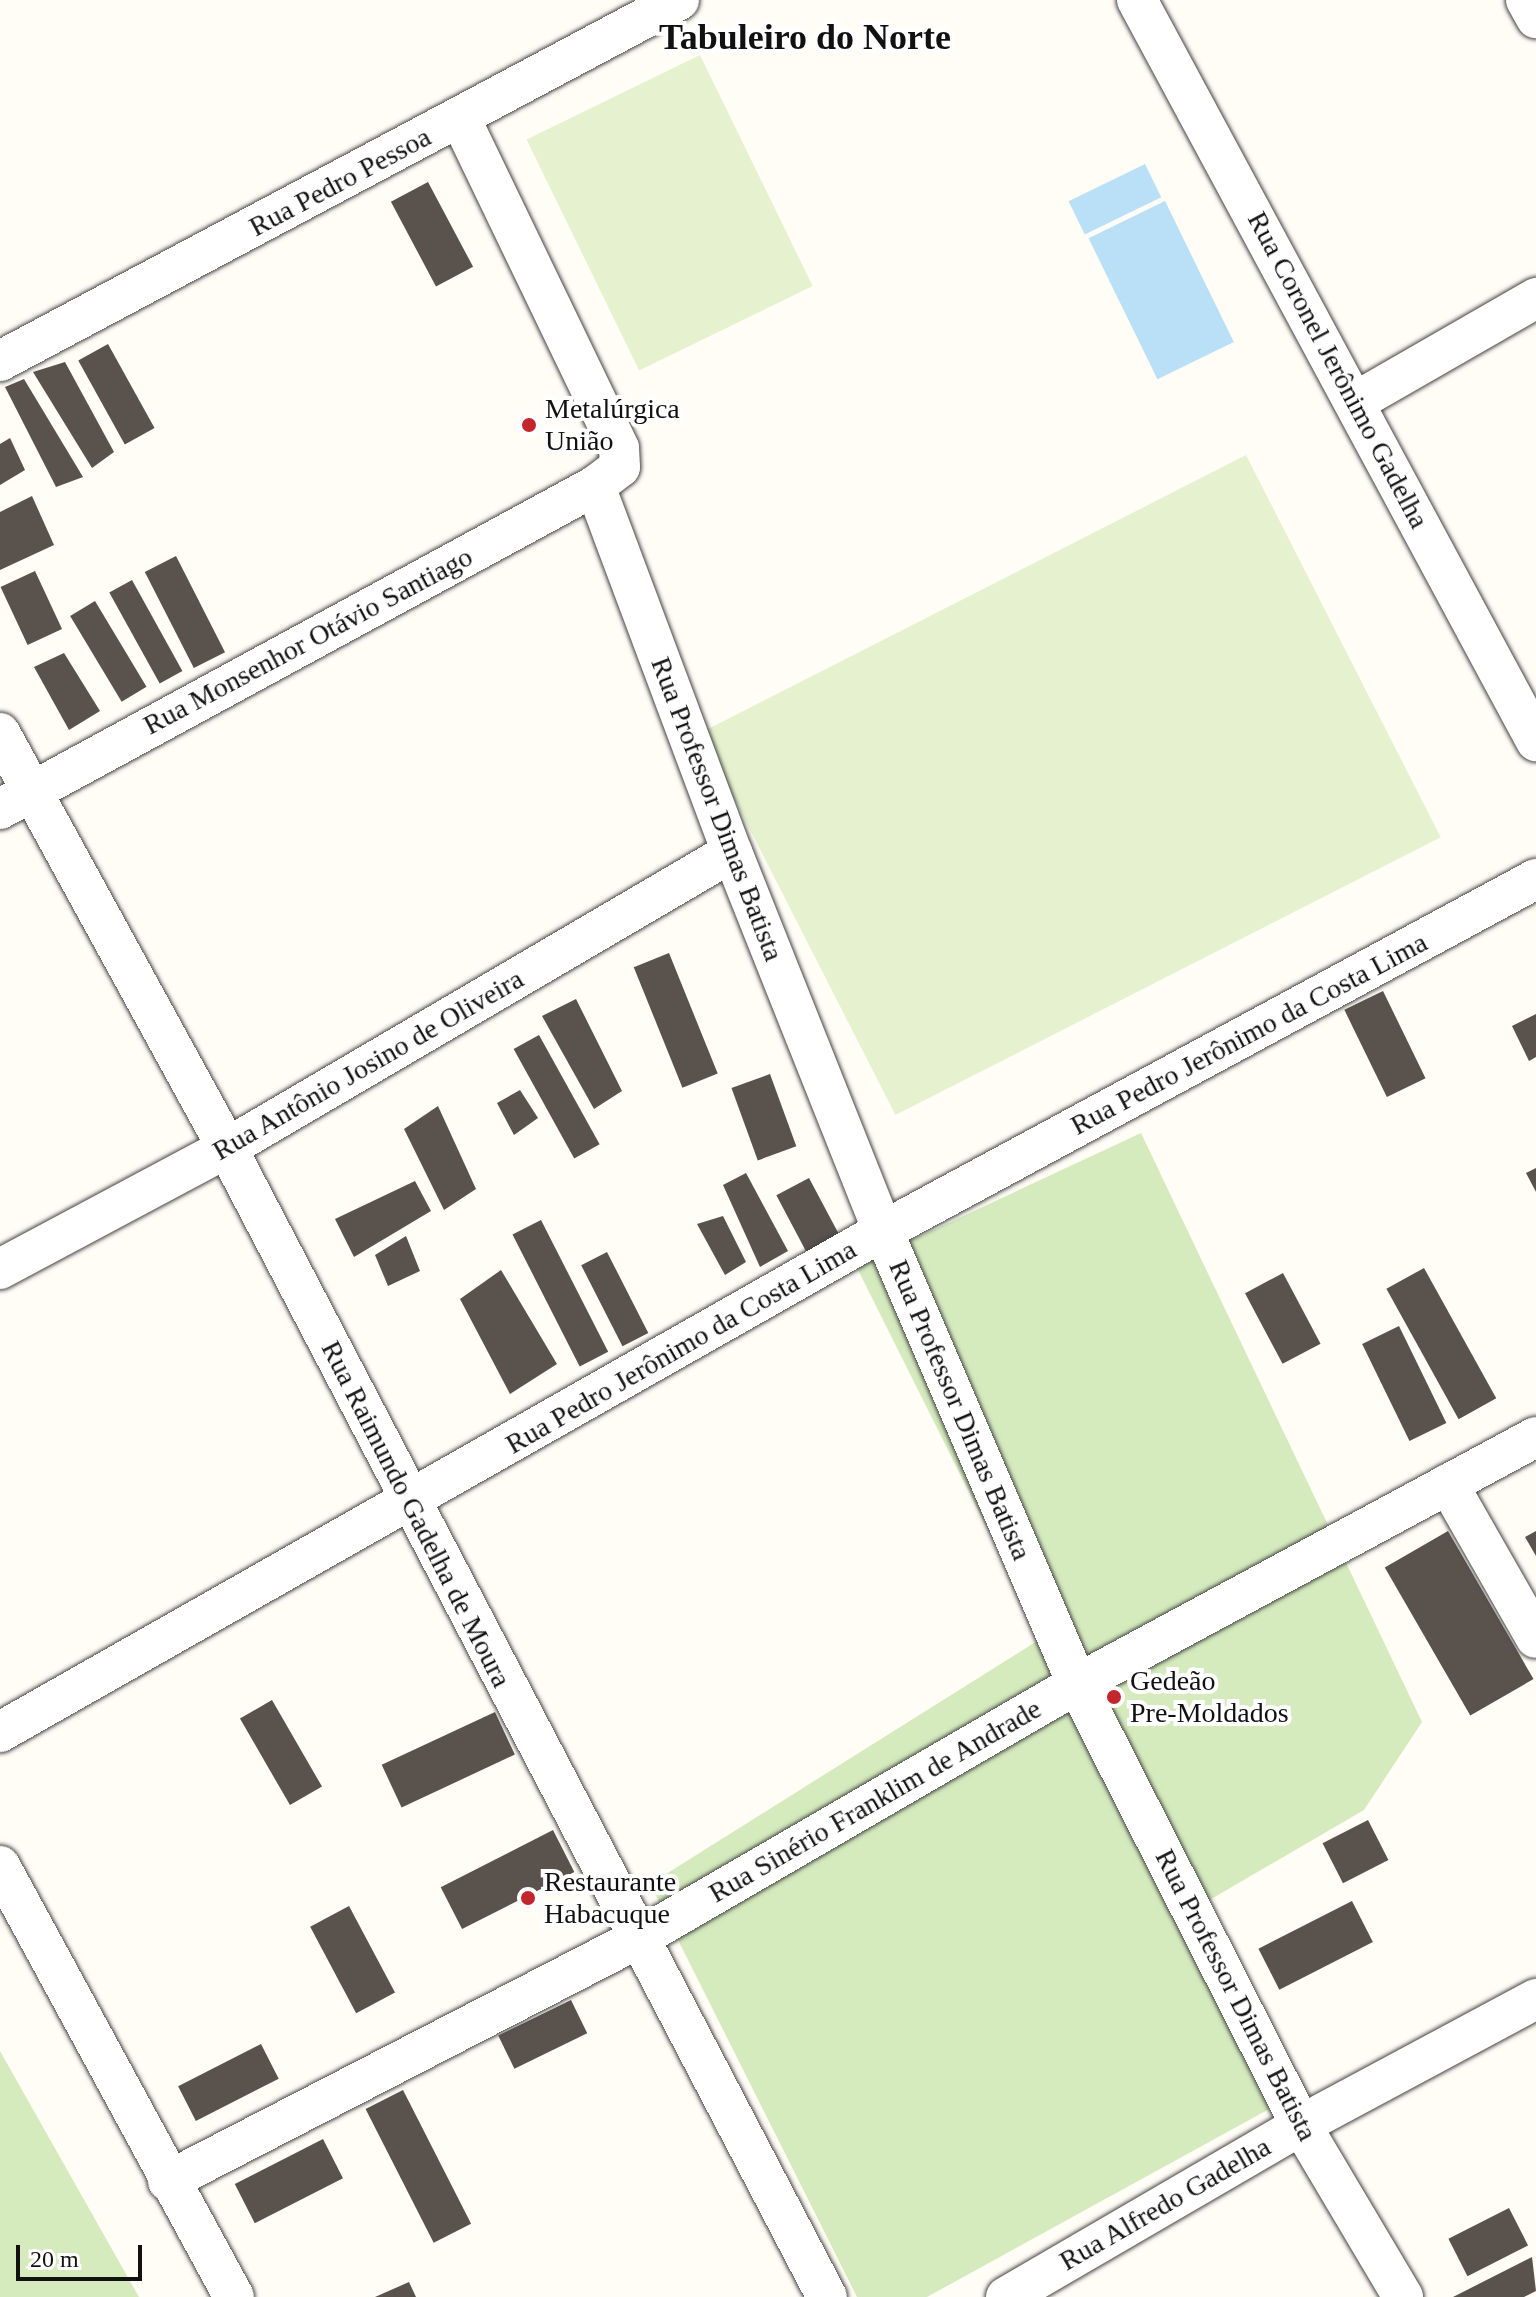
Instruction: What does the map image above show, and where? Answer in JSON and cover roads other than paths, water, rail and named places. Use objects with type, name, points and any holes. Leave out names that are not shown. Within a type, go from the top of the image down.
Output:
[{"type":"street","name":"Rua Pedro Pessoa","points":[[0,361],[679,0]]},
{"type":"street","name":"Rua Coronel Jerônimo Gadelha","points":[[1137,0],[1357,401],[1536,741]]},
{"type":"street","points":[[1526,0],[1536,18]]},
{"type":"street","name":"Rua Professor Dimas Batista","points":[[460,118],[619,448],[605,480],[732,852],[883,1231],[1077,1684],[1301,2125],[1403,2297]]},
{"type":"street","points":[[1357,401],[1536,298]]},
{"type":"street","name":"Rua Monsenhor Otávio Santiago","points":[[16,799],[605,480]]},
{"type":"street","name":"Rua Raimundo Gadelha de Moura","points":[[0,733],[16,799],[227,1148],[409,1504],[827,2297]]},
{"type":"street","name":"Rua Antônio Josino de Oliveira","points":[[0,1269],[227,1148],[732,852]]},
{"type":"street","name":"Rua Pedro Jerônimo da Costa Lima","points":[[0,1732],[409,1504],[883,1231],[1536,879]]},
{"type":"street","name":"Rua Sinério Franklim de Andrade","points":[[168,2181],[639,1938],[1077,1684],[1536,1437]]},
{"type":"street","points":[[1448,1484],[1536,1638]]},
{"type":"street","points":[[0,1866],[168,2181],[234,2297]]},
{"type":"street","name":"Rua Alfredo Gadelha","points":[[1006,2297],[1301,2125],[1536,1999]]},
{"type":"water","points":[[1145,164],[1161,197],[1085,235],[1069,201]]},
{"type":"water","points":[[1165,201],[1234,342],[1157,379],[1089,238]]},
{"type":"place","name":"Metalúrgica União","points":[[529,425]]},
{"type":"place","name":"Gedeão Pre-Moldados","points":[[1114,1697]]},
{"type":"place","name":"Restaurante Habacuque","points":[[528,1898]]},
{"type":"district","name":"Tabuleiro do Norte","points":[[805,38]]}]
